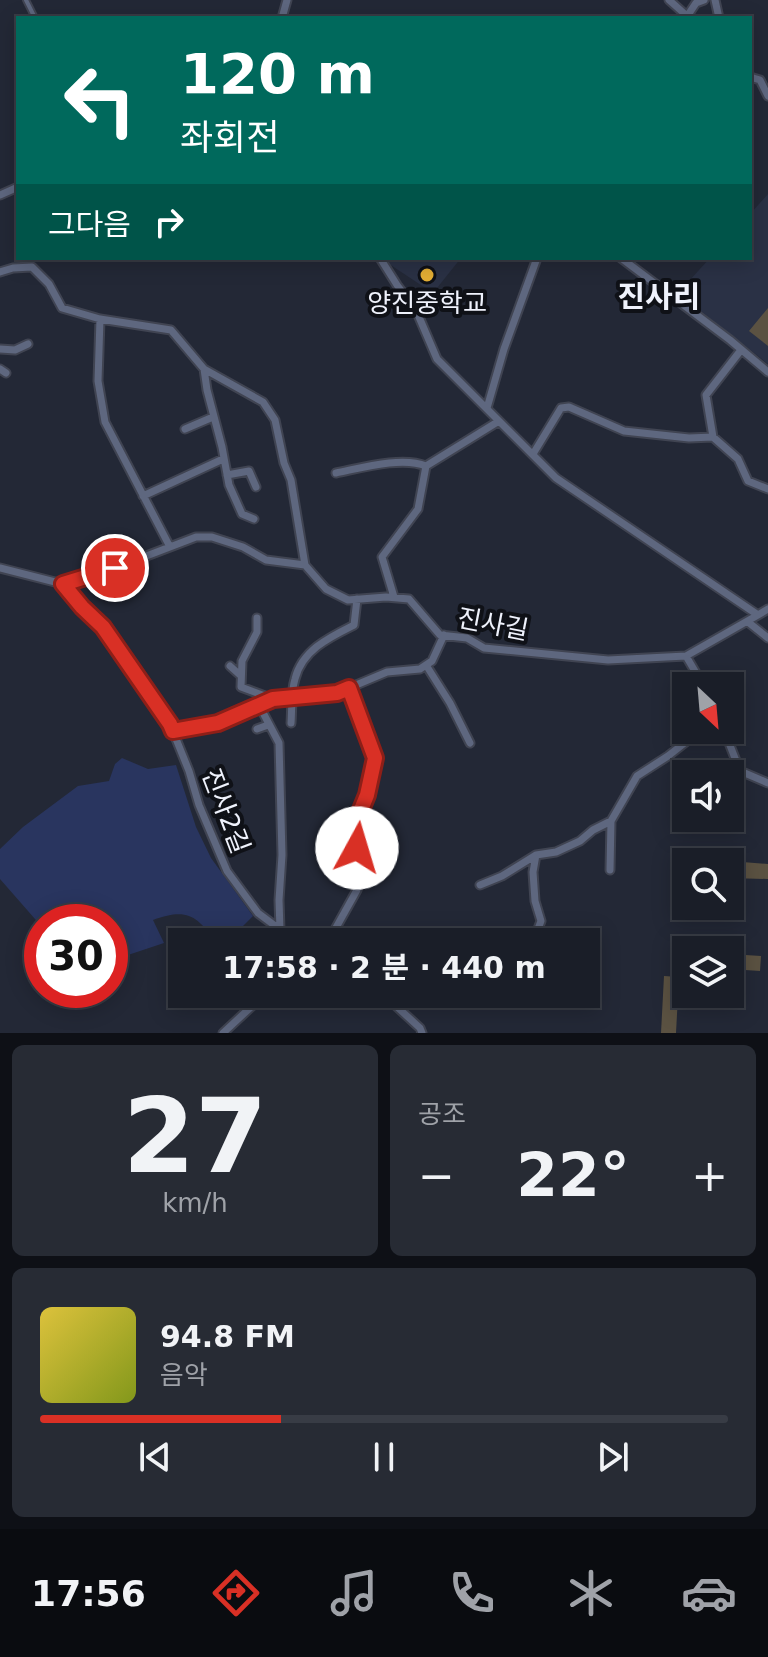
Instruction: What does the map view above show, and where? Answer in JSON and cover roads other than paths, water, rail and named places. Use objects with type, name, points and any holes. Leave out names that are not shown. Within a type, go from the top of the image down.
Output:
[{"type":"street","points":[[669,0],[686,16]]},
{"type":"street","points":[[688,16],[696,3],[704,0]]},
{"type":"street","points":[[752,78],[760,80],[768,96]]},
{"type":"street","points":[[381,260],[416,310],[437,359],[556,478],[758,615]]},
{"type":"street","points":[[487,408],[504,349],[536,260]]},
{"type":"street","points":[[624,260],[768,372]]},
{"type":"street","points":[[0,272],[32,267],[49,284],[62,308],[100,319],[171,330],[204,369],[263,402],[275,420],[291,480],[305,565],[326,589],[348,600],[394,597],[382,557],[418,509],[426,466],[499,421]]},
{"type":"street","points":[[100,319],[98,381],[105,422],[170,547]]},
{"type":"street","points":[[0,349],[15,350],[28,344]]},
{"type":"street","points":[[741,350],[706,395],[713,437],[738,459],[748,481],[768,489]]},
{"type":"street","points":[[204,369],[229,485],[242,514],[254,519]]},
{"type":"street","points":[[533,454],[561,408],[569,407],[624,431],[689,438],[713,437]]},
{"type":"street","points":[[185,429],[213,417]]},
{"type":"street","points":[[143,496],[223,459]]},
{"type":"street","points":[[336,473],[395,463],[426,466]]},
{"type":"street","points":[[227,475],[249,471],[256,487]]},
{"type":"street","points":[[0,568],[63,584],[196,537],[212,537],[243,547],[266,560],[305,565]]},
{"type":"street","name":"진사2길","points":[[63,584],[103,627],[170,724],[227,871],[258,913],[277,928]]},
{"type":"street","name":"진사길","points":[[394,597],[409,599],[440,635],[467,638],[484,648],[608,660],[686,656],[768,609]]},
{"type":"street","points":[[291,723],[294,680],[302,663],[319,643],[354,625],[357,599]]},
{"type":"street","points":[[257,618],[257,632],[242,661],[241,687],[273,699]]},
{"type":"street","points":[[748,622],[768,638]]},
{"type":"street","points":[[173,731],[218,723],[273,699],[337,693],[387,672],[420,669],[432,661],[444,635]]},
{"type":"street","points":[[686,656],[695,672]]},
{"type":"street","points":[[426,665],[470,743]]},
{"type":"street","points":[[230,666],[240,675]]},
{"type":"street","points":[[331,928],[357,890],[364,868],[357,848],[356,822],[367,795],[375,758],[349,688]]},
{"type":"street","points":[[259,705],[279,743],[282,855],[280,928]]},
{"type":"street","points":[[257,729],[268,725]]},
{"type":"street","points":[[610,870],[611,821],[637,776],[683,744]]},
{"type":"street","points":[[729,744],[740,771],[768,783]]},
{"type":"street","points":[[480,885],[502,876],[536,855],[556,852],[580,841],[611,821]]},
{"type":"street","points":[[536,855],[533,872],[535,901],[541,921],[538,928]]},
{"type":"street","points":[[223,1033],[250,1008]]},
{"type":"street","points":[[398,1008],[422,1033]]},
{"type":"place","name":"양진중학교","points":[[427,275]]},
{"type":"district","name":"진사리","points":[[659,297]]}]
